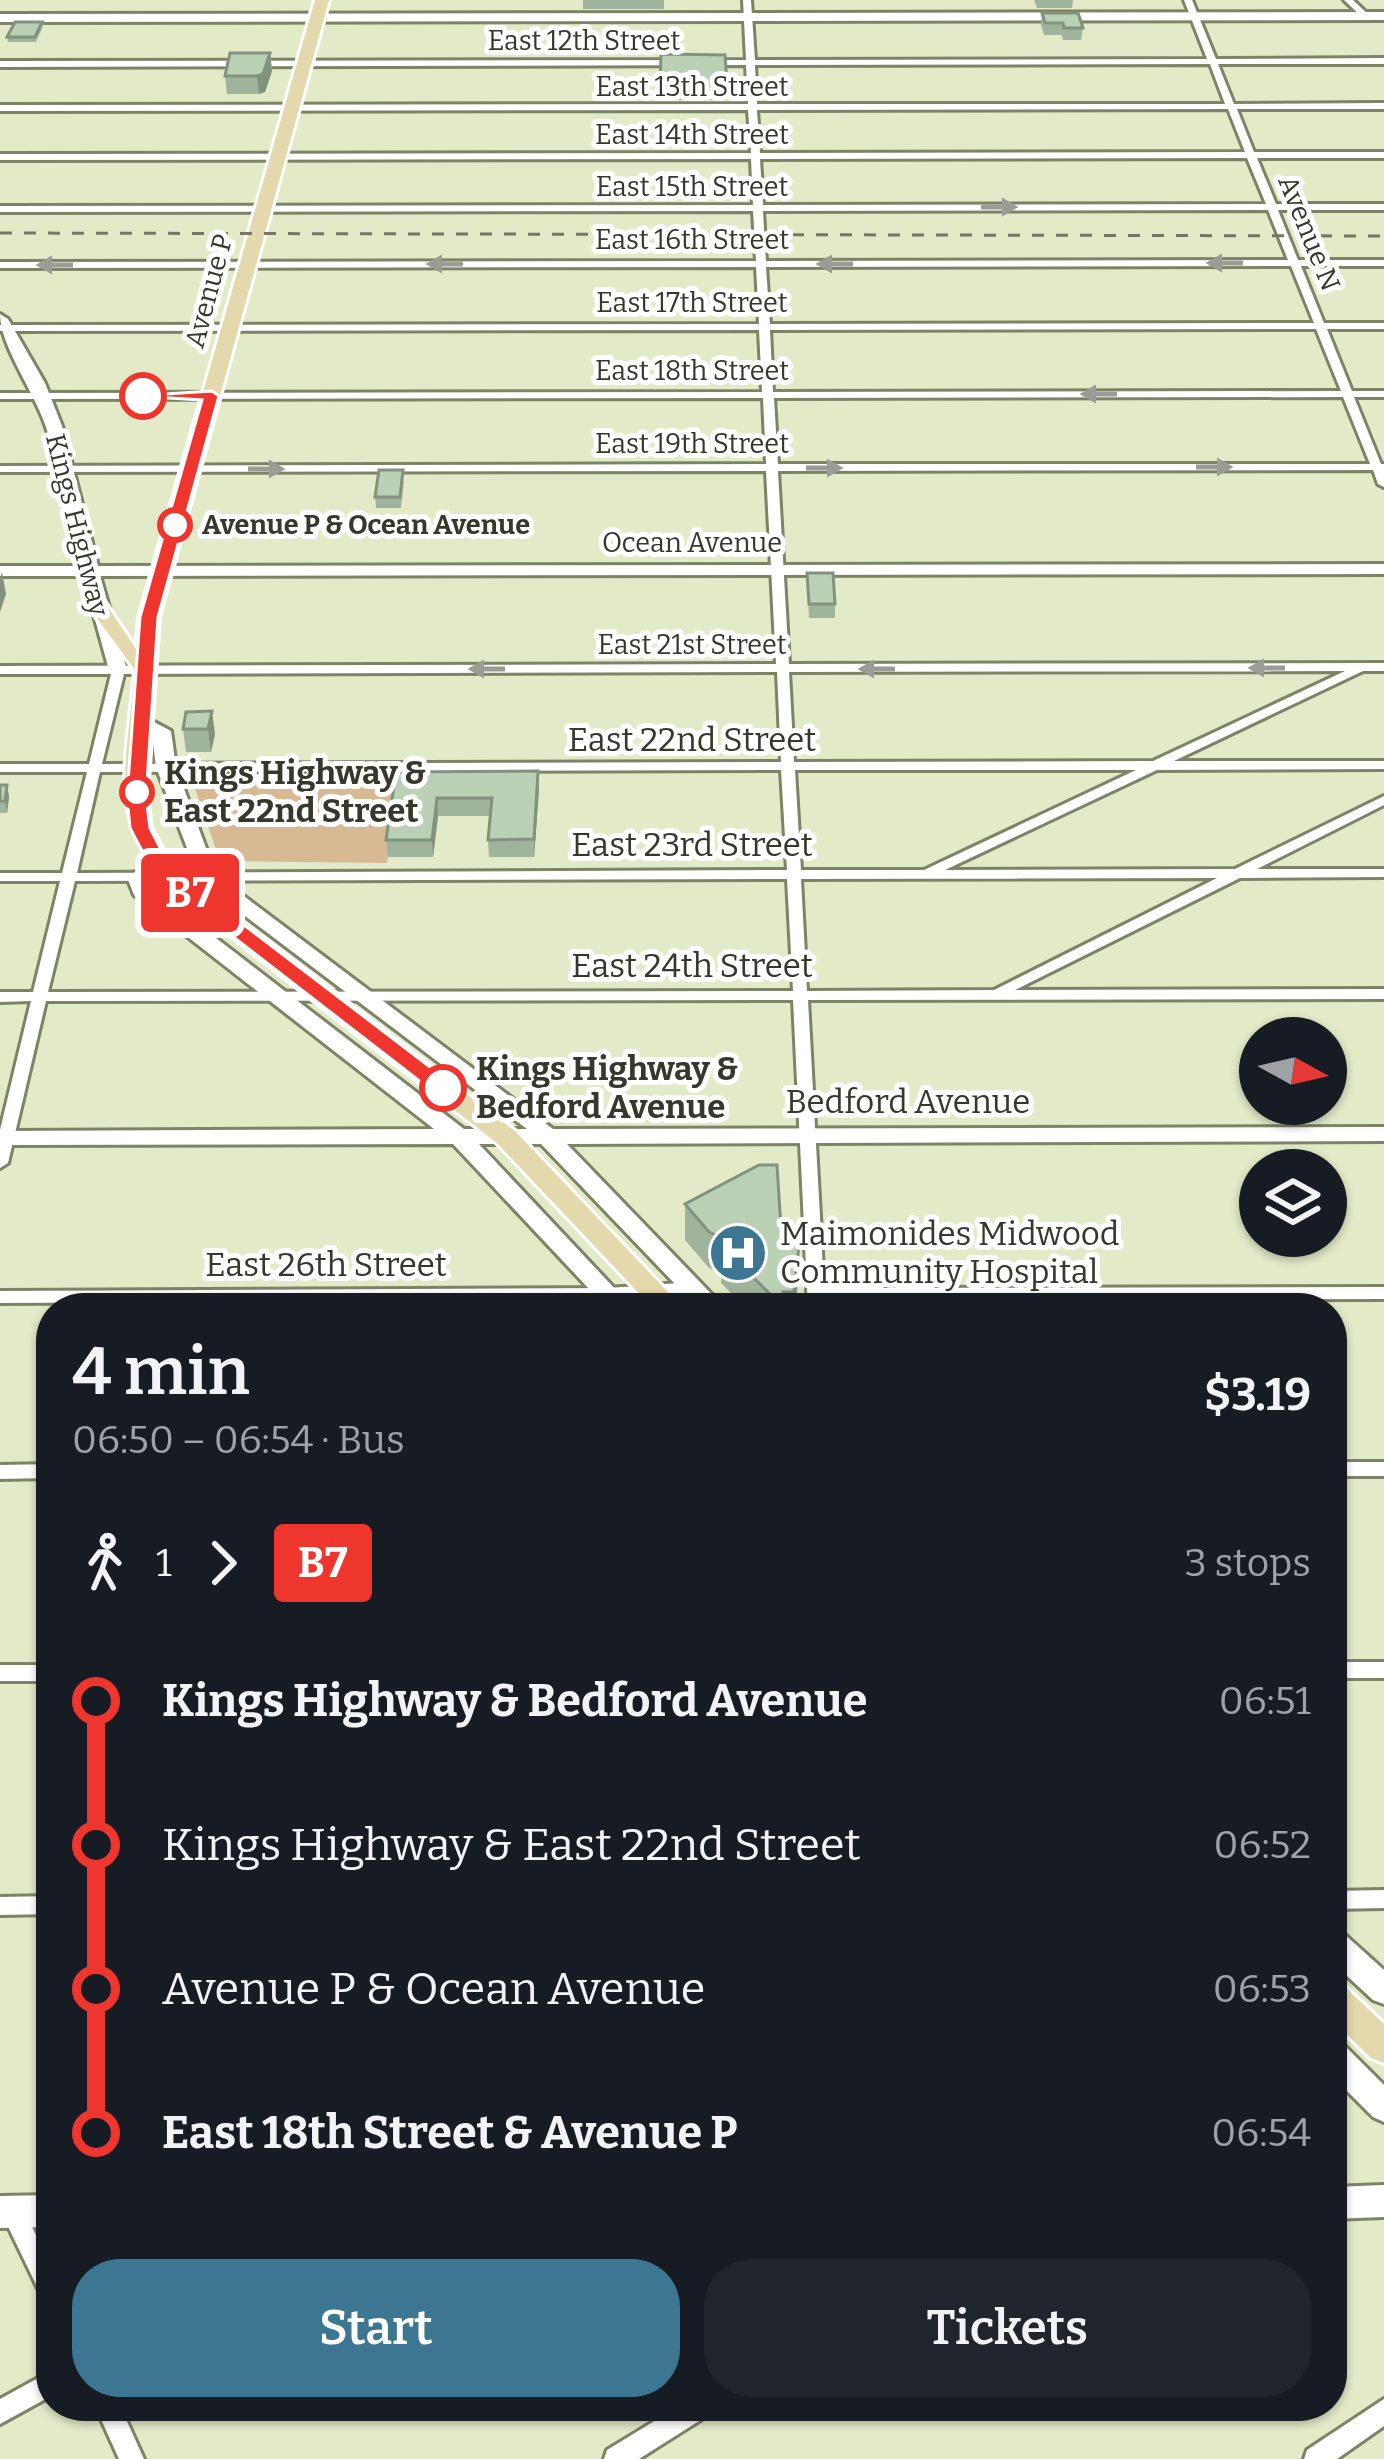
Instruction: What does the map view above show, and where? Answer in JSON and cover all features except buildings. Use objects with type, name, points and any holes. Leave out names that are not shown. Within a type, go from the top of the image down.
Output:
[{"type":"main road","points":[[0,18],[320,8],[748,16],[1384,16]]},
{"type":"main road","name":"Avenue P","points":[[147,670],[149,617],[320,8]]},
{"type":"main road","name":"Kings Highway","points":[[2,325],[42,396],[65,469],[95,602],[118,670]]},
{"type":"main road","name":"Ocean Avenue","points":[[0,572],[1384,569]]},
{"type":"main road","points":[[95,602],[147,670],[139,767],[140,828],[160,866],[506,1137],[654,1293]]},
{"type":"main road","points":[[142,722],[161,731],[166,767],[207,878],[551,1138],[699,1293]]},
{"type":"main road","points":[[137,877],[141,891],[459,1137],[606,1293]]},
{"type":"main road","name":"Bedford Avenue","points":[[4,1138],[1384,1134]]},
{"type":"main road","points":[[1347,1956],[1384,1990]]},
{"type":"main road","points":[[1347,2011],[1384,2047]]},
{"type":"main road","points":[[1347,2069],[1384,2107]]},
{"type":"main road","points":[[1347,2202],[1384,2201]]},
{"type":"main road","points":[[6,2212],[36,2211]]},
{"type":"street","points":[[747,0],[817,1293]]},
{"type":"street","name":"Avenue N","points":[[1188,0],[1384,484]]},
{"type":"street","points":[[1348,0],[1366,16]]},
{"type":"street","name":"East 12th Street","points":[[0,64],[1384,61]]},
{"type":"street","name":"East 13th Street","points":[[0,109],[1384,106]]},
{"type":"street","name":"East 14th Street","points":[[0,157],[1384,155]]},
{"type":"street","name":"East 15th Street","points":[[0,209],[1384,207]]},
{"type":"street","name":"East 16th Street","points":[[0,265],[1384,263]]},
{"type":"street","name":"East 17th Street","points":[[2,325],[1384,326]]},
{"type":"street","name":"East 18th Street","points":[[0,396],[1384,394]]},
{"type":"street","name":"East 19th Street","points":[[0,469],[1380,467]]},
{"type":"street","points":[[925,874],[1363,668]]},
{"type":"street","name":"East 21st Street","points":[[0,670],[1384,668]]},
{"type":"street","points":[[0,1163],[118,670]]},
{"type":"street","name":"East 22nd Street","points":[[0,768],[1384,765]]},
{"type":"street","points":[[994,995],[1384,800]]},
{"type":"street","name":"East 23rd Street","points":[[0,877],[1384,873]]},
{"type":"street","name":"East 24th Street","points":[[0,997],[1384,994]]},
{"type":"street","name":"East 26th Street","points":[[679,1293],[694,1288]]},
{"type":"street","points":[[1347,1294],[1384,1293]]},
{"type":"street","name":"East 26th Street","points":[[0,1297],[36,1297]]},
{"type":"street","points":[[1347,1469],[1384,1469]]},
{"type":"street","points":[[0,1472],[36,1471]]},
{"type":"street","points":[[1347,1670],[1384,1670]]},
{"type":"street","points":[[0,1673],[36,1673]]},
{"type":"street","points":[[1347,1900],[1384,1900]]},
{"type":"street","points":[[0,1906],[36,1905]]},
{"type":"street","points":[[6,2212],[36,2264]]},
{"type":"street","points":[[0,2412],[36,2392]]},
{"type":"street","points":[[1316,2459],[1384,2411]]},
{"type":"street","points":[[113,2421],[132,2459]]},
{"type":"street","points":[[616,2459],[677,2421]]},
{"type":"shaded area","points":[[192,780],[398,781],[387,863],[220,861]]},
{"type":"railway","points":[[0,233],[1384,236]]},
{"type":"bus line","name":"B7","points":[[143,396],[212,396],[149,617],[136,797],[140,828],[160,866],[190,893],[443,1088]]},
{"type":"place","name":"Avenue P & Ocean Avenue","points":[[175,525]]},
{"type":"place","name":"Kings Highway & East 22nd Street","points":[[137,792]]},
{"type":"place","name":"Kings Highway & Bedford Avenue","points":[[443,1088]]},
{"type":"place","name":"Maimonides Midwood Community Hospital","points":[[738,1253]]}]
